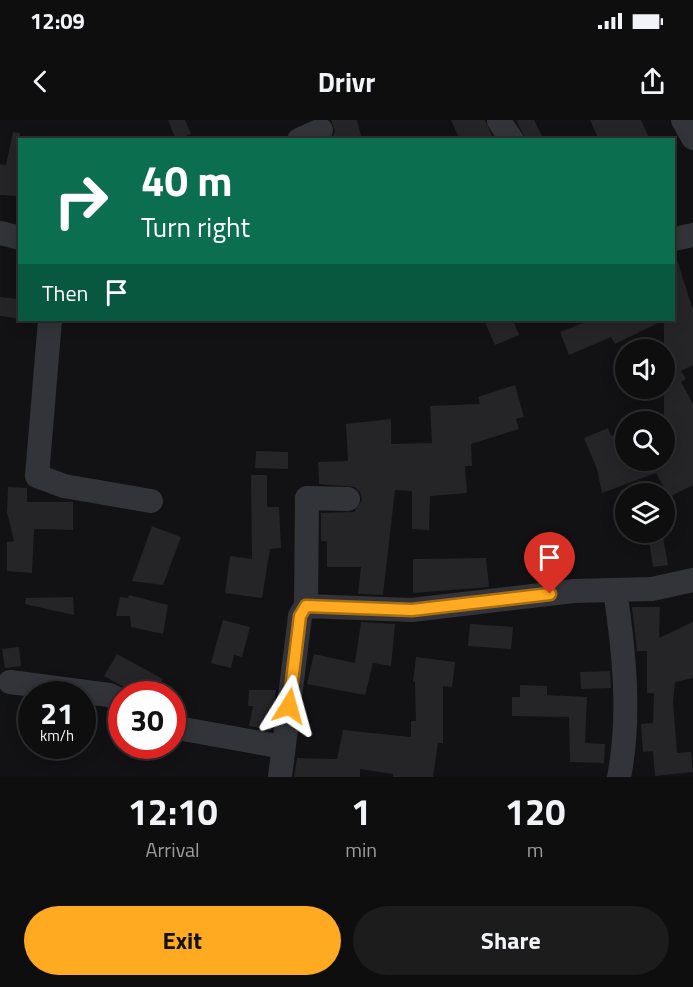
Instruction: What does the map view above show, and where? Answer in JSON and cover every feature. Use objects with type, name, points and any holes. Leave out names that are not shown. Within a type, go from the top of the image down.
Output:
[{"type":"street","points":[[683,120],[693,138]]},
{"type":"street","points":[[499,121],[511,138]]},
{"type":"street","points":[[0,233],[18,238]]},
{"type":"street","points":[[675,238],[693,235]]},
{"type":"street","points":[[50,321],[37,476],[64,486],[151,501]]},
{"type":"street","points":[[280,777],[300,616],[306,606],[307,498],[348,499]]},
{"type":"street","points":[[306,606],[412,610],[574,591],[652,589],[693,580]]},
{"type":"street","points":[[615,590],[624,676],[624,753],[619,777]]},
{"type":"street","points":[[10,682],[108,695]]},
{"type":"street","points":[[186,730],[284,747]]},
{"type":"building","points":[[168,120],[185,120],[191,134],[175,138]]},
{"type":"building","points":[[331,120],[357,120],[362,138],[332,138],[335,131]]},
{"type":"building","points":[[451,120],[485,120],[493,138],[459,138]]},
{"type":"building","points":[[516,120],[534,120],[543,138],[525,138]]},
{"type":"building","points":[[590,120],[641,120],[649,138],[598,138]]},
{"type":"building","points":[[13,132],[20,133],[20,138],[18,138],[18,196],[0,195],[0,164],[6,165]]},
{"type":"building","points":[[675,260],[677,260],[693,310],[693,365],[681,371],[686,379],[681,382],[693,404],[693,485],[675,494],[675,483],[661,483],[656,473],[629,483],[615,483],[615,488],[602,493],[597,469],[584,438],[608,428],[611,436],[615,434],[615,471],[675,471],[675,411],[664,411],[664,399],[675,399],[675,339],[664,339],[664,321],[675,321]]},
{"type":"building","points":[[0,297],[18,299],[18,319],[0,316]]},
{"type":"building","points":[[484,321],[513,321],[519,335],[495,345]]},
{"type":"building","points":[[588,321],[662,321],[625,339],[615,339],[615,344],[611,337],[569,355],[560,332]]},
{"type":"building","points":[[515,385],[524,417],[516,419],[519,429],[471,444],[472,466],[465,466],[467,493],[430,496],[429,530],[412,529],[412,491],[395,490],[383,595],[358,594],[361,567],[327,567],[327,541],[321,541],[321,513],[354,512],[362,500],[360,492],[355,487],[319,484],[318,462],[348,461],[346,424],[391,419],[391,444],[432,443],[430,406],[480,404],[478,397]]},
{"type":"building","points":[[256,451],[288,452],[288,469],[255,468]]},
{"type":"building","points":[[251,475],[267,475],[267,507],[279,507],[281,548],[270,549],[262,598],[225,593],[230,556],[252,559]]},
{"type":"building","points":[[8,487],[27,488],[27,502],[73,502],[73,530],[34,529],[32,573],[7,571],[7,542],[14,541],[7,512]]},
{"type":"building","points":[[152,526],[181,537],[163,585],[132,581]]},
{"type":"building","points":[[649,543],[664,543],[668,565],[653,567]]},
{"type":"building","points":[[486,558],[489,587],[413,593],[413,559]]},
{"type":"building","points":[[129,595],[168,605],[163,634],[131,627],[130,616],[116,616],[120,597],[128,598]]},
{"type":"building","points":[[73,597],[74,615],[25,604],[26,598]]},
{"type":"building","points":[[632,607],[660,607],[659,638],[693,622],[693,678],[675,682],[673,701],[677,753],[691,752],[693,772],[655,776],[653,751],[643,752],[641,724],[653,723],[654,693],[647,693],[647,651],[637,651]]},
{"type":"building","points":[[223,620],[250,627],[242,657],[234,655],[231,668],[211,663]]},
{"type":"building","points":[[361,622],[395,624],[391,666],[373,663],[365,695],[307,684],[314,654],[355,663]]},
{"type":"building","points":[[470,624],[513,627],[511,649],[468,646]]},
{"type":"building","points":[[19,647],[21,666],[5,668],[2,649]]},
{"type":"building","points":[[117,654],[163,679],[162,681],[113,681],[104,676]]},
{"type":"building","points":[[416,657],[455,662],[452,687],[443,686],[443,743],[438,743],[433,777],[393,777],[393,774],[360,769],[360,777],[294,777],[297,758],[337,759],[343,730],[411,737],[411,721],[416,721],[415,682],[413,682]]},
{"type":"building","points":[[610,671],[611,688],[581,689],[580,672]]},
{"type":"building","points":[[520,685],[547,686],[547,695],[587,697],[585,743],[605,744],[604,763],[570,762],[569,717],[512,716],[512,697],[520,697]]},
{"type":"building","points":[[249,690],[276,690],[271,730],[249,726],[253,706],[248,706]]},
{"type":"route","points":[[289,706],[300,616],[306,606],[330,609],[335,605],[412,610],[550,594]]}]
